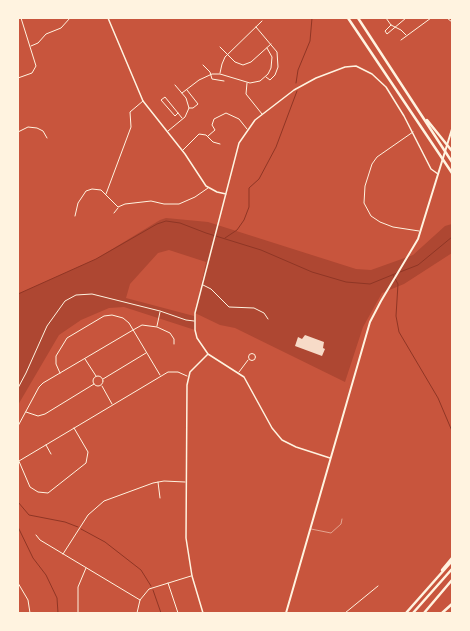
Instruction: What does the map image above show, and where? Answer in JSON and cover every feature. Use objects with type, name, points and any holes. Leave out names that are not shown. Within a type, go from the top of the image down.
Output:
[{"type":"highway","points":[[348,18],[452,173]]},
{"type":"highway","points":[[358,18],[452,161]]},
{"type":"highway","points":[[418,109],[452,151]]},
{"type":"highway","points":[[417,601],[452,558]]},
{"type":"highway","points":[[406,613],[452,561]]},
{"type":"highway","points":[[413,613],[452,568]]},
{"type":"highway","points":[[424,613],[452,580]]},
{"type":"highway","points":[[442,613],[452,604]]},
{"type":"main road","points":[[286,613],[370,322],[422,231],[452,131]]},
{"type":"street","points":[[18,78],[32,73],[36,68],[31,46],[21,18]]},
{"type":"street","points":[[31,46],[38,43],[46,34],[61,28],[70,18]]},
{"type":"street","points":[[108,18],[143,101],[182,150],[208,187],[217,192],[226,194]]},
{"type":"street","points":[[386,18],[391,25],[401,30],[406,36]]},
{"type":"street","points":[[391,25],[385,31],[387,34],[406,18]]},
{"type":"street","points":[[401,40],[431,18]]},
{"type":"street","points":[[447,18],[452,22]]},
{"type":"street","points":[[220,74],[222,64],[227,54],[262,21]]},
{"type":"street","points":[[256,27],[272,43],[277,52],[278,67],[273,78],[270,80],[266,76]]},
{"type":"street","points":[[220,47],[238,63],[246,64],[272,43]]},
{"type":"street","points":[[182,93],[199,80],[211,74],[220,74],[247,83],[257,82],[266,76],[270,71],[272,61],[267,48]]},
{"type":"street","points":[[203,65],[211,74],[212,79],[224,81]]},
{"type":"street","points":[[330,458],[296,447],[282,440],[272,428],[247,381],[239,372],[208,354],[197,338],[194,320],[212,244],[239,143],[247,129],[263,114],[305,83],[345,67],[356,66],[372,74],[382,82],[413,132],[431,169],[438,174]]},
{"type":"street","points":[[247,83],[246,94],[263,114]]},
{"type":"street","points":[[167,131],[183,119],[189,108],[188,101],[175,85]]},
{"type":"street","points":[[186,90],[198,104],[193,108],[189,108]]},
{"type":"street","points":[[178,113],[174,116],[161,100],[165,97],[183,119]]},
{"type":"street","points":[[105,194],[108,190],[131,127],[130,112],[143,101]]},
{"type":"street","points":[[208,136],[215,130],[212,125],[214,119],[226,113],[239,119],[247,129]]},
{"type":"street","points":[[18,132],[28,127],[37,128],[43,132],[47,138]]},
{"type":"street","points":[[413,132],[377,157],[372,164],[365,186],[364,203],[371,216],[380,222],[393,227],[422,231]]},
{"type":"street","points":[[182,150],[199,134],[208,136],[213,142],[220,144]]},
{"type":"street","points":[[114,213],[118,207],[124,204],[151,201],[164,204],[179,204],[207,190],[208,187]]},
{"type":"street","points":[[75,216],[78,203],[86,191],[92,188],[101,190],[118,207]]},
{"type":"street","points":[[202,285],[211,288],[226,306],[233,308],[254,308],[264,313],[268,320]]},
{"type":"street","points":[[18,388],[46,326],[59,308],[70,297],[79,294],[92,294],[160,311],[180,318],[194,320]]},
{"type":"street","points":[[157,327],[160,311]]},
{"type":"street","points":[[60,373],[56,364],[56,356],[67,338],[104,316],[112,315],[123,318],[133,330],[160,376]]},
{"type":"street","points":[[18,426],[39,387],[142,325],[157,327],[170,332],[174,339],[174,344]]},
{"type":"street","points":[[85,359],[96,377],[103,379],[146,353]]},
{"type":"street","points":[[203,613],[192,576],[186,538],[185,482],[187,376],[208,354]]},
{"type":"street","points":[[239,372],[248,360]]},
{"type":"street","points":[[74,428],[88,452],[86,463],[52,490],[43,493],[33,490],[30,487],[18,460],[160,376],[173,371],[187,376]]},
{"type":"street","points":[[94,384],[94,379],[96,377]]},
{"type":"street","points":[[101,386],[103,379]]},
{"type":"street","points":[[26,411],[33,415],[45,414],[94,384]]},
{"type":"street","points":[[94,384],[101,386],[112,405]]},
{"type":"street","points":[[45,445],[51,454]]},
{"type":"street","points":[[63,554],[88,515],[96,507],[112,498],[158,482],[185,482]]},
{"type":"street","points":[[158,482],[160,498]]},
{"type":"street","points":[[36,535],[40,540],[140,600]]},
{"type":"street","points":[[78,613],[78,587],[86,568]]},
{"type":"street","points":[[137,613],[140,600],[149,589],[168,582],[192,576]]},
{"type":"street","points":[[168,582],[178,613]]},
{"type":"street","points":[[18,583],[28,600],[30,613]]},
{"type":"street","points":[[345,613],[378,586]]},
{"type":"lane","points":[[310,529],[331,533],[341,524],[342,520]]},
{"type":"shaded area","points":[[166,218],[208,222],[356,269],[371,270],[413,255],[445,226],[452,224],[452,253],[404,284],[382,293],[363,327],[345,382],[235,328],[220,325],[195,313],[206,262],[169,250],[158,253],[130,284],[126,298],[194,316],[195,330],[124,307],[109,308],[81,320],[59,335],[18,405],[18,294],[96,259],[160,220]]},
{"type":"building","points":[[305,335],[324,342],[323,348],[325,349],[322,356],[295,346],[298,337],[302,339]]},
{"type":"waterway","points":[[296,83],[298,70],[310,41],[312,18]]},
{"type":"waterway","points":[[225,238],[237,230],[244,220],[249,207],[249,188],[259,179],[276,147],[297,91]]},
{"type":"waterway","points":[[18,294],[96,259],[157,224],[166,221],[180,223],[206,233],[261,250],[312,272],[346,282],[370,284],[397,273]]},
{"type":"waterway","points":[[400,272],[418,265],[452,237]]},
{"type":"waterway","points":[[393,275],[398,284],[396,316],[399,332],[438,398],[452,431]]},
{"type":"waterway","points":[[18,502],[29,515],[65,522],[78,527]]},
{"type":"waterway","points":[[18,527],[33,558],[46,575],[57,598],[58,613]]},
{"type":"waterway","points":[[81,529],[105,542],[141,570],[151,586]]},
{"type":"waterway","points":[[153,590],[161,613]]}]
